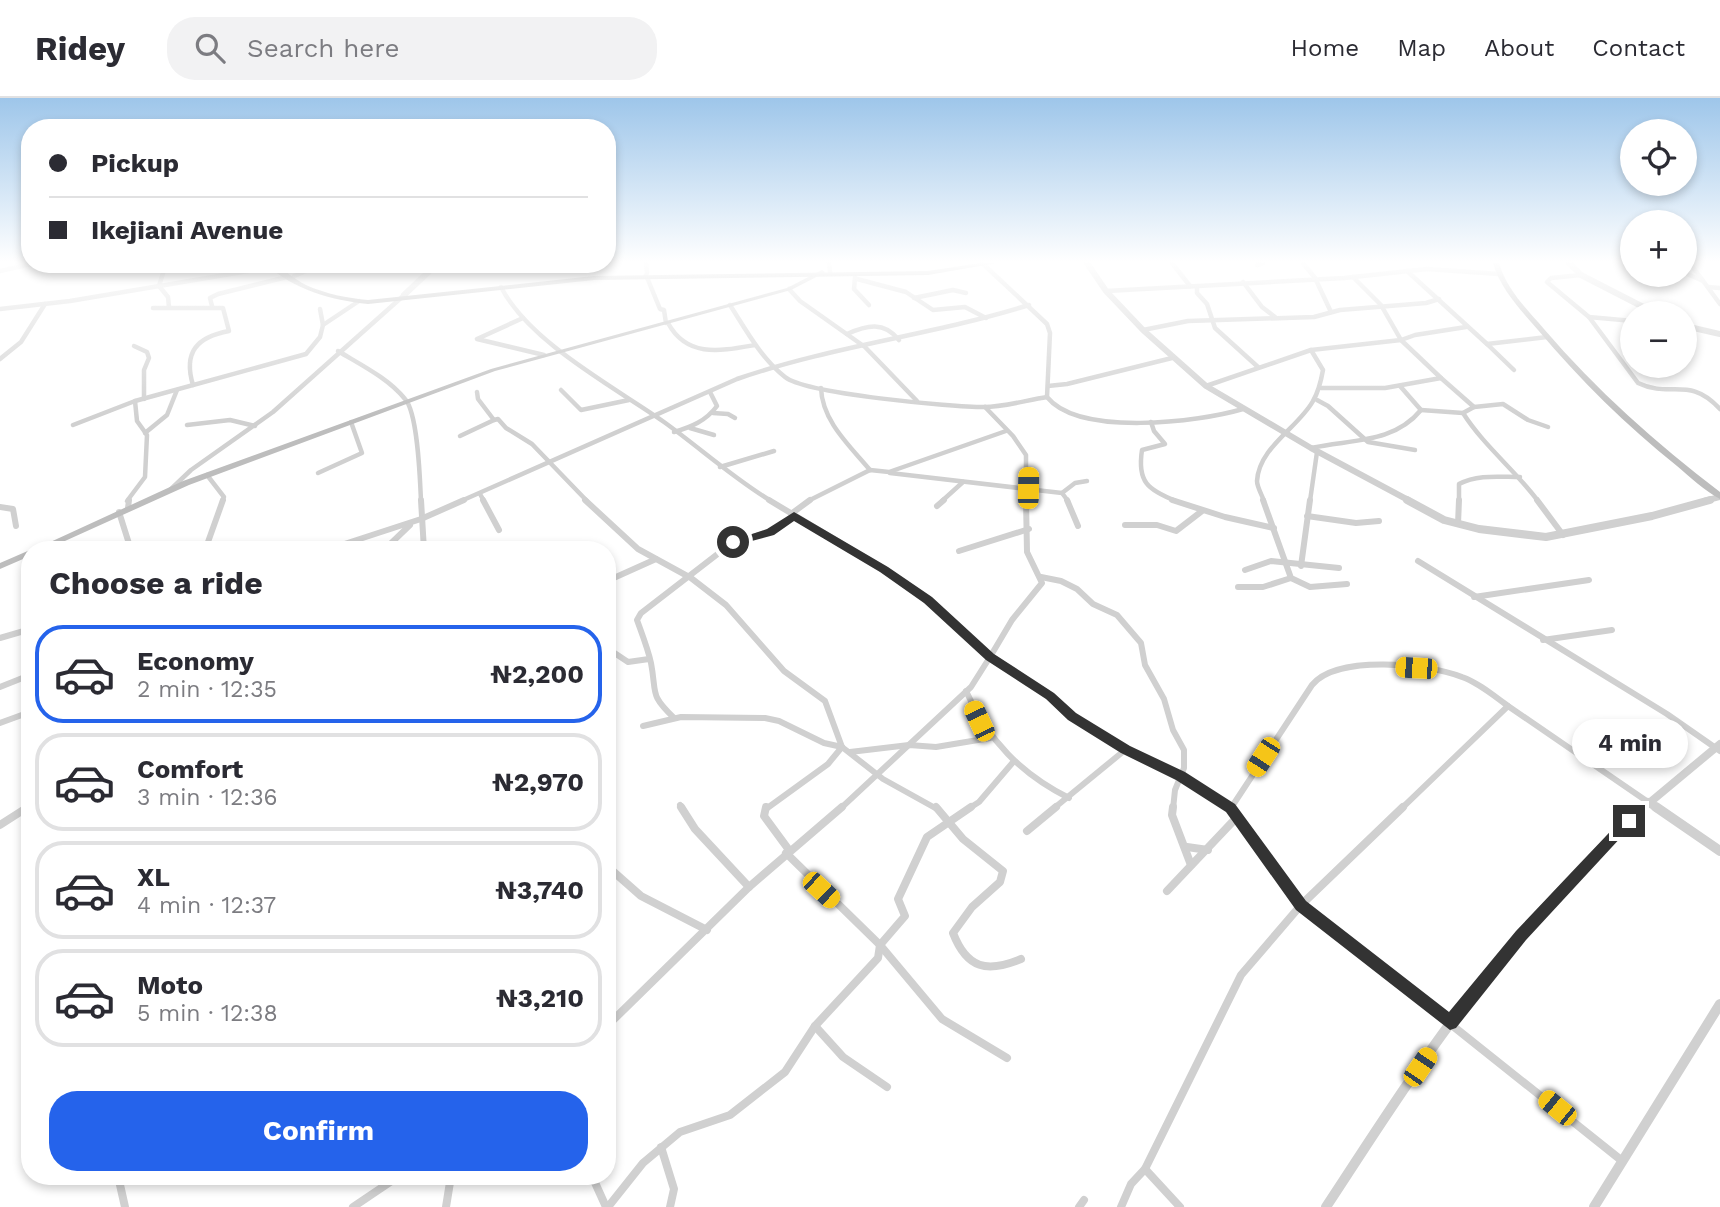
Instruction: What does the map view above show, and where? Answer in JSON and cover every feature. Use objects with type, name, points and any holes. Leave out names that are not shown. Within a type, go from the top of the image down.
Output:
[{"type":"main road","points":[[56,541],[207,475],[408,401],[544,355],[696,315]]},
{"type":"main road","points":[[1530,315],[1616,412],[1664,454],[1720,496]]},
{"type":"main road","points":[[0,566],[21,557]]},
{"type":"street","points":[[0,359],[17,346],[38,315]]},
{"type":"street","points":[[193,385],[188,373],[195,344],[204,337],[229,331],[224,315]]},
{"type":"street","points":[[73,425],[135,401],[306,354],[320,337],[323,325],[321,315]]},
{"type":"street","points":[[323,325],[338,315]]},
{"type":"street","points":[[170,490],[191,470],[255,426],[381,315]]},
{"type":"street","points":[[520,315],[558,351],[654,417],[744,485],[884,569],[928,600],[990,657],[1050,696],[1078,721],[1125,750],[1180,776],[1231,808],[1301,905],[1621,1160]]},
{"type":"street","points":[[665,315],[667,323],[677,337],[688,346],[728,350],[755,345]]},
{"type":"street","points":[[736,315],[755,345],[793,382],[893,400],[985,407],[1047,397]]},
{"type":"street","points":[[820,315],[865,347],[916,401]]},
{"type":"street","points":[[980,315],[986,318]]},
{"type":"street","points":[[354,541],[421,519],[774,366],[899,340],[997,315]]},
{"type":"street","points":[[1038,315],[1047,324],[1050,333],[1047,397],[1055,408],[1073,414],[1151,422],[1197,420],[1243,409]]},
{"type":"street","points":[[1129,315],[1172,358],[1206,386],[1432,515],[1458,524],[1527,536],[1563,535],[1652,516],[1720,496]]},
{"type":"street","points":[[1211,315],[1215,328],[1258,367]]},
{"type":"street","points":[[1143,330],[1213,319],[1322,315]]},
{"type":"street","points":[[1387,315],[1401,340],[1475,407]]},
{"type":"street","points":[[1454,315],[1514,370]]},
{"type":"street","points":[[1586,315],[1612,352],[1641,385],[1698,391],[1707,394],[1720,409]]},
{"type":"street","points":[[1589,317],[1620,320]]},
{"type":"street","points":[[523,318],[477,339],[544,355]]},
{"type":"street","points":[[847,334],[869,326],[884,326],[893,330],[899,340]]},
{"type":"street","points":[[1206,386],[1311,351],[1401,340],[1415,335],[1466,327]]},
{"type":"street","points":[[1697,329],[1720,334]]},
{"type":"street","points":[[1487,344],[1547,337]]},
{"type":"street","points":[[134,346],[147,352],[149,358],[144,370],[144,399]]},
{"type":"street","points":[[338,351],[389,383],[408,401],[418,450],[423,541]]},
{"type":"street","points":[[1311,351],[1323,370],[1317,400],[1271,448],[1257,482],[1292,578],[1302,587],[1347,584]]},
{"type":"street","points":[[1048,386],[1067,384],[1172,358]]},
{"type":"street","points":[[1321,388],[1399,386],[1441,378]]},
{"type":"street","points":[[1399,386],[1421,410]]},
{"type":"street","points":[[821,388],[821,403],[827,414],[870,470]]},
{"type":"street","points":[[145,433],[167,418],[175,402],[177,390]]},
{"type":"street","points":[[561,390],[581,410],[629,400]]},
{"type":"street","points":[[477,392],[478,399],[494,420]]},
{"type":"street","points":[[697,427],[717,406],[710,392]]},
{"type":"street","points":[[1317,400],[1328,406],[1368,442]]},
{"type":"street","points":[[128,508],[127,502],[145,477],[147,436],[137,421],[135,401]]},
{"type":"street","points":[[1368,442],[1401,428],[1421,410],[1464,413],[1475,407],[1503,404],[1528,420],[1549,427]]},
{"type":"street","points":[[616,1017],[749,887],[836,813],[967,691],[983,671],[1012,620],[1038,591],[1042,583],[1041,577],[1027,552],[1029,529],[1026,454],[985,407]]},
{"type":"street","points":[[713,413],[728,414],[735,418]]},
{"type":"street","points":[[1464,413],[1475,432],[1520,477],[1563,535]]},
{"type":"street","points":[[187,425],[217,419],[237,419],[255,426]]},
{"type":"street","points":[[460,436],[498,419],[506,428],[532,444],[599,514],[638,549],[691,578],[726,605],[784,671],[825,701],[842,747]]},
{"type":"street","points":[[318,473],[362,453],[351,422]]},
{"type":"street","points":[[1151,422],[1165,444],[1142,450],[1140,465],[1144,483],[1160,494],[1202,511],[1229,520],[1273,528]]},
{"type":"street","points":[[674,432],[697,427],[714,435]]},
{"type":"street","points":[[888,472],[1006,431]]},
{"type":"street","points":[[1314,450],[1325,444],[1368,442],[1415,450]]},
{"type":"street","points":[[1301,566],[1301,540],[1307,516],[1314,450]]},
{"type":"street","points":[[719,467],[774,451]]},
{"type":"street","points":[[674,718],[659,704],[653,693],[649,659],[637,620],[641,613],[691,578],[733,542],[771,532],[814,497],[870,470],[1062,493],[1067,496],[1072,520],[1078,526]]},
{"type":"street","points":[[207,475],[224,497],[208,541]]},
{"type":"street","points":[[1458,524],[1459,484],[1467,479],[1492,476],[1520,477]]},
{"type":"street","points":[[1062,493],[1075,483],[1087,481]]},
{"type":"street","points":[[937,506],[963,482]]},
{"type":"street","points":[[480,494],[499,530]]},
{"type":"street","points":[[0,507],[13,509],[16,527]]},
{"type":"street","points":[[1125,525],[1157,525],[1176,531],[1202,511]]},
{"type":"street","points":[[119,512],[128,541]]},
{"type":"street","points":[[1307,516],[1356,523],[1379,522]]},
{"type":"street","points":[[393,541],[421,519]]},
{"type":"street","points":[[959,551],[1029,529]]},
{"type":"street","points":[[616,577],[656,559]]},
{"type":"street","points":[[1245,570],[1262,563],[1286,561],[1301,566],[1339,569]]},
{"type":"street","points":[[1326,1207],[1450,1023],[1521,935],[1648,802],[1718,748],[1418,561]]},
{"type":"street","points":[[1041,577],[1061,581],[1077,589],[1093,604],[1116,615],[1141,643],[1145,665],[1164,699],[1173,730],[1184,750],[1185,768],[1175,790],[1172,815],[1187,847],[1191,865]]},
{"type":"street","points":[[1238,587],[1264,587],[1292,578]]},
{"type":"street","points":[[1474,597],[1590,580]]},
{"type":"street","points":[[1543,640],[1612,630]]},
{"type":"street","points":[[0,638],[21,632]]},
{"type":"street","points":[[616,654],[628,662],[649,659]]},
{"type":"street","points":[[1231,808],[1291,714],[1319,677],[1330,671],[1367,666],[1416,668],[1451,674],[1472,682],[1720,851]]},
{"type":"street","points":[[0,681],[0,687],[21,679]]},
{"type":"street","points":[[967,691],[990,738],[1040,783],[1069,798]]},
{"type":"street","points":[[1121,1207],[1131,1184],[1144,1169],[1241,975],[1301,905],[1508,706]]},
{"type":"street","points":[[0,723],[21,714]]},
{"type":"street","points":[[643,726],[674,718],[765,718],[779,721],[824,743],[842,747],[908,794],[933,805],[950,821],[963,839],[1003,871],[1000,882],[962,918],[953,933],[956,943],[966,957],[983,967],[998,969],[1021,959]]},
{"type":"street","points":[[850,752],[909,745],[936,747],[990,738]]},
{"type":"street","points":[[842,747],[828,764],[766,807],[764,816],[788,852],[880,945],[942,1019],[1007,1058]]},
{"type":"street","points":[[1027,831],[1125,750]]},
{"type":"street","points":[[596,1185],[607,1207],[643,1163],[680,1132],[730,1115],[785,1072],[815,1026],[867,972],[878,958],[880,945],[905,916],[898,900],[927,837],[979,802],[1014,761]]},
{"type":"street","points":[[680,804],[695,829],[749,887]]},
{"type":"street","points":[[0,825],[21,812]]},
{"type":"street","points":[[1167,891],[1238,816]]},
{"type":"street","points":[[1187,847],[1208,849]]},
{"type":"street","points":[[616,874],[641,896],[707,930]]},
{"type":"street","points":[[1594,1207],[1720,1004]]},
{"type":"street","points":[[815,1026],[843,1056],[887,1087]]},
{"type":"street","points":[[661,1147],[674,1189],[670,1207]]},
{"type":"street","points":[[1144,1169],[1180,1207]]},
{"type":"street","points":[[120,1185],[125,1207]]},
{"type":"street","points":[[353,1207],[386,1185]]},
{"type":"street","points":[[446,1207],[450,1185]]},
{"type":"route","points":[[733,542],[771,532],[794,516],[884,569],[928,600],[990,657],[1050,696],[1072,717],[1125,750],[1180,776],[1231,808],[1301,905],[1450,1023],[1521,935],[1629,821]]}]
